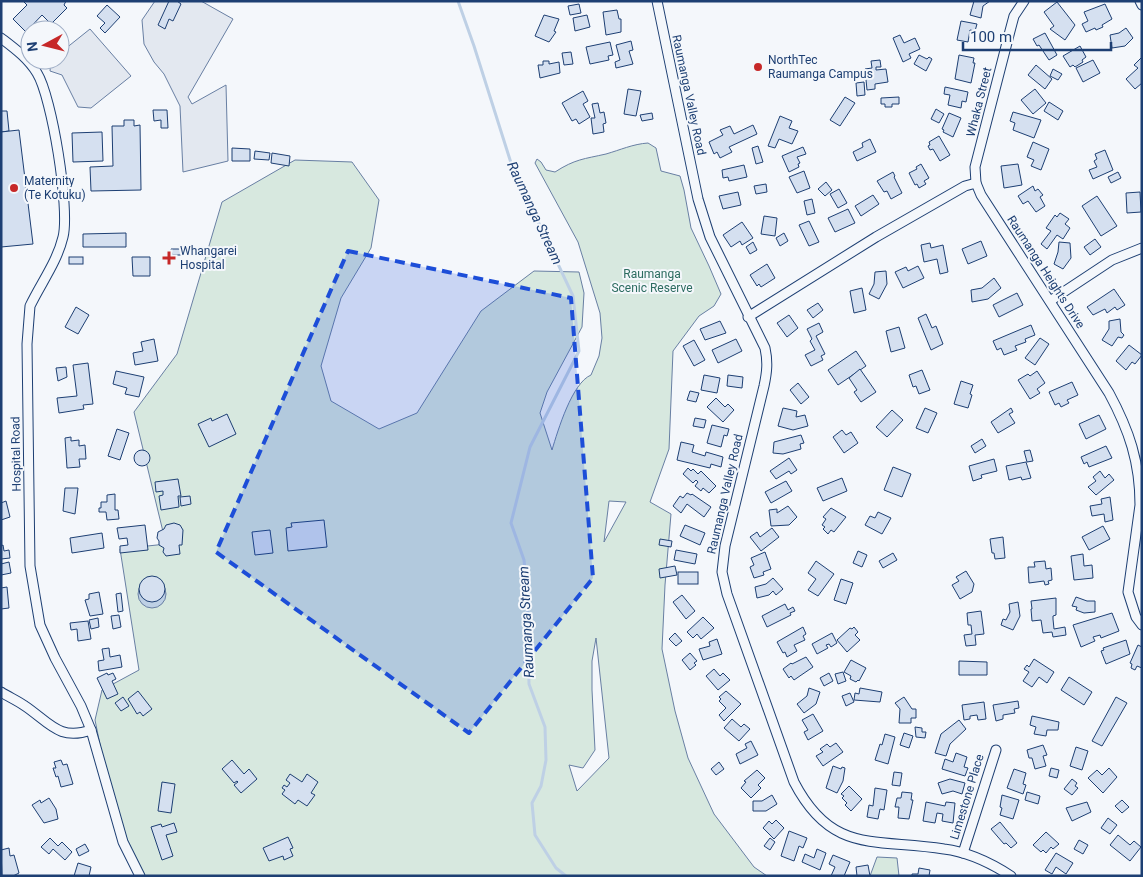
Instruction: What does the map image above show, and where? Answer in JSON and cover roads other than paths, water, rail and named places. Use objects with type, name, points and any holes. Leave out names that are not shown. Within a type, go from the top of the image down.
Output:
[{"type":"street","name":"Raumanga Valley Road","points":[[657,1],[704,221],[748,317],[765,348],[768,363],[724,546],[722,572],[730,605],[794,782],[802,797],[819,818],[850,837],[867,842],[944,848],[963,853],[998,867],[1011,876]]},
{"type":"street","name":"Whaka Street","points":[[976,183],[975,167],[1014,16],[1024,1]]},
{"type":"street","points":[[1140,1],[1142,5]]},
{"type":"street","name":"Hospital Road","points":[[1,38],[31,64],[45,89],[63,197],[64,228],[59,250],[30,306],[28,316],[30,566],[33,589],[40,625],[91,730],[123,842],[140,876]]},
{"type":"street","points":[[748,317],[876,237],[964,186],[976,183]]},
{"type":"street","name":"Raumanga Heights Drive","points":[[976,183],[981,195],[1109,393],[1126,426],[1139,472],[1140,505],[1128,592],[1136,617],[1142,625]]},
{"type":"street","points":[[1050,301],[1112,260],[1142,248]]},
{"type":"street","points":[[1,692],[25,706],[56,731],[78,734],[91,730]]},
{"type":"street","name":"Limestone Place","points":[[963,853],[996,750]]},
{"type":"water","points":[[152,580],[162,584],[166,594],[162,604],[152,608],[142,604],[138,594],[142,584]]},
{"type":"waterway","name":"Raumanga Stream","points":[[458,1],[512,166],[573,296],[579,351],[530,447],[511,523],[524,560],[527,591],[529,684],[545,727],[546,760],[541,786],[532,803],[535,835],[556,868],[566,876]]},
{"type":"place","name":"NorthTec Raumanga Campus","points":[[758,67]]},
{"type":"place","name":"Maternity (Te Kotuku)","points":[[14,188]]},
{"type":"place","name":"Whangarei Hospital","points":[[169,258]]},
{"type":"park label","name":"Raumanga Scenic Reserve","points":[[652,281]]}]
